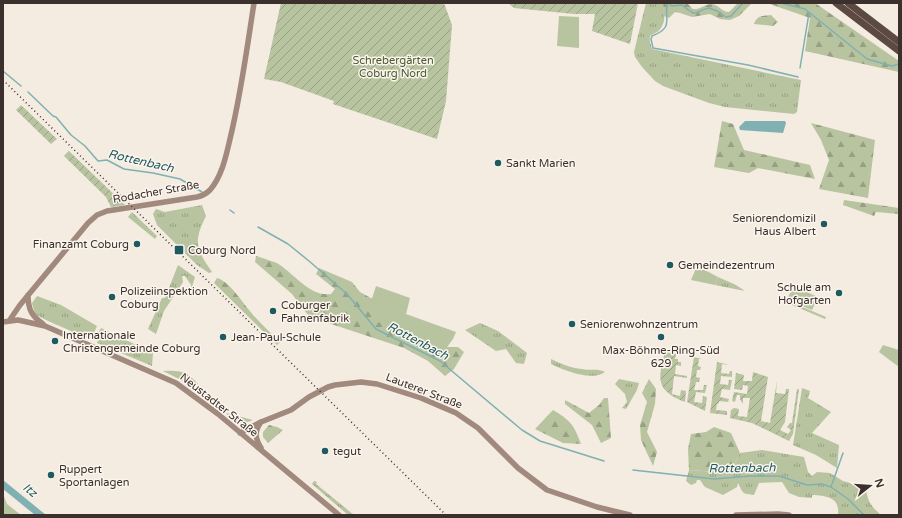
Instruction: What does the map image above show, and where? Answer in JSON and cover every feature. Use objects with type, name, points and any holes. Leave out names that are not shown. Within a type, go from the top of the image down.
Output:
[{"type":"highway","points":[[836,3],[899,50]]},
{"type":"highway","points":[[848,3],[899,42]]},
{"type":"street","name":"Rodacher Straße","points":[[6,321],[16,311],[88,223],[97,215],[107,211],[197,197],[210,190],[222,166],[238,105],[254,3]]},
{"type":"street","points":[[28,295],[28,303],[31,314],[45,326]]},
{"type":"street","points":[[16,311],[20,320]]},
{"type":"street","name":"Neustadter Straße","points":[[6,321],[20,320],[45,326],[176,383],[203,402],[339,515]]},
{"type":"street","name":"Lauterer Straße","points":[[240,433],[261,422],[291,410],[309,397],[335,385],[361,382],[382,385],[445,408],[467,420],[486,435],[518,468],[547,490],[576,501],[630,515]]},
{"type":"street","points":[[261,422],[255,436],[263,452]]},
{"type":"street","points":[[736,515],[789,515]]},
{"type":"green space","name":"Schrebergärten Coburg Nord","points":[[281,3],[444,3],[452,25],[446,101],[437,139],[333,104],[334,101],[281,82],[264,79]]},
{"type":"green space","points":[[508,3],[638,3],[630,44],[592,31],[595,14],[574,14],[514,8]]},
{"type":"green space","points":[[646,3],[663,3],[664,9],[663,24],[660,30],[652,34],[650,38],[652,49],[801,80],[797,112],[794,114],[725,107],[709,103],[663,86],[655,81],[642,67],[635,57],[634,52]]},
{"type":"green space","points":[[663,3],[687,3],[693,9],[712,4],[724,11],[729,12],[738,3],[752,3],[739,16],[730,20],[720,19],[710,14],[692,17],[675,12],[669,18],[664,16]]},
{"type":"green space","points":[[767,3],[815,3],[899,61],[899,72],[805,51],[810,18]]},
{"type":"green space","points":[[771,15],[778,22],[773,26],[754,24],[759,17]]},
{"type":"green space","points":[[559,16],[579,17],[579,48],[557,46]]},
{"type":"green space","points":[[21,105],[57,139],[51,144],[16,110]]},
{"type":"green space","points":[[722,121],[733,124],[744,150],[810,165],[815,179],[758,168],[749,173],[714,167]]},
{"type":"green space","points":[[811,123],[875,140],[868,198],[819,189],[829,160],[821,140]]},
{"type":"green space","points":[[69,151],[125,205],[111,207],[106,197],[64,156]]},
{"type":"green space","points":[[844,200],[899,208],[899,214],[876,212],[874,216],[843,205]]},
{"type":"green space","points":[[202,205],[206,216],[199,232],[198,245],[202,257],[212,272],[209,273],[197,265],[157,225],[153,214],[156,209],[165,212]]},
{"type":"green space","points":[[132,212],[157,236],[155,239],[128,217]]},
{"type":"green space","points":[[256,256],[280,265],[310,289],[324,294],[331,294],[335,289],[316,274],[319,268],[352,282],[360,292],[380,303],[447,347],[458,347],[464,352],[454,369],[445,376],[428,361],[404,348],[310,317],[292,294],[255,262]]},
{"type":"green space","points":[[178,265],[195,277],[191,290],[191,285],[185,276],[182,276],[183,282],[164,311],[156,334],[148,329],[162,298],[165,298]]},
{"type":"green space","points":[[697,266],[718,277],[715,285],[691,280]]},
{"type":"green space","points":[[718,277],[736,285],[745,291],[715,285]]},
{"type":"green space","points":[[217,278],[222,280],[232,289],[256,318],[280,342],[277,345],[214,283]]},
{"type":"green space","points":[[376,286],[410,298],[406,314],[456,332],[453,339],[442,354],[376,321],[368,311]]},
{"type":"green space","points":[[793,286],[818,297],[812,310],[787,300]]},
{"type":"green space","points":[[37,296],[61,305],[97,326],[92,337],[90,336],[87,338],[35,314],[32,303]]},
{"type":"green space","points":[[786,300],[826,317],[825,319],[785,302]]},
{"type":"green space","points":[[480,323],[498,331],[527,353],[524,364],[516,363],[506,349],[496,351],[465,330]]},
{"type":"green space","points":[[101,328],[153,353],[152,366],[97,343],[98,340],[95,339]]},
{"type":"green space","points":[[883,345],[899,350],[899,367],[879,352]]},
{"type":"green space","points":[[665,352],[679,354],[676,355],[675,359],[678,359],[678,362],[681,362],[681,366],[676,365],[675,374],[687,376],[687,378],[674,376],[672,394],[680,396],[681,390],[686,391],[685,402],[668,393],[661,383],[660,377]]},
{"type":"green space","points":[[694,357],[702,359],[699,359],[698,366],[701,367],[700,370],[697,370],[696,377],[700,378],[699,382],[696,382],[694,390],[703,390],[704,385],[707,385],[705,393],[696,392],[694,402],[702,403],[703,396],[707,397],[705,411],[687,402]]},
{"type":"green space","points":[[551,359],[574,368],[600,370],[605,372],[592,376],[578,374],[551,364]]},
{"type":"green space","points":[[717,362],[730,365],[722,364],[721,373],[729,374],[730,371],[732,371],[732,377],[721,376],[720,384],[728,385],[729,380],[732,380],[730,390],[722,389],[720,397],[729,399],[728,402],[719,401],[716,410],[727,411],[727,415],[710,413]]},
{"type":"green space","points":[[163,371],[182,372],[190,376],[198,384],[194,385],[188,378],[183,381]]},
{"type":"green space","points":[[753,372],[768,377],[761,421],[770,423],[777,381],[776,393],[785,394],[786,389],[789,389],[785,422],[780,430],[788,434],[791,430],[787,427],[790,423],[792,423],[797,389],[799,389],[793,434],[789,441],[752,423],[730,418],[731,410],[734,408],[739,409],[738,416],[747,417],[750,398],[743,398],[743,404],[740,399],[740,395],[737,395],[735,402],[732,401],[734,392],[747,394],[748,386],[743,385],[742,390],[734,389],[736,373],[744,375],[743,381],[752,381]]},
{"type":"green space","points":[[619,379],[639,383],[637,390],[626,409],[622,408],[627,402],[625,394],[615,384]]},
{"type":"green space","points":[[649,379],[656,389],[655,404],[647,432],[657,452],[653,466],[641,440],[640,425],[647,402],[642,393]]},
{"type":"green space","points":[[802,388],[810,391],[808,398],[831,412],[812,433],[839,445],[837,468],[816,455],[793,445]]},
{"type":"green space","points":[[604,398],[608,398],[611,438],[601,443],[592,425],[565,404],[565,400],[589,413],[599,405]]},
{"type":"green space","points":[[553,410],[564,417],[571,424],[581,444],[563,443],[535,429]]},
{"type":"green space","points":[[226,413],[253,420],[245,423],[238,423],[232,420]]},
{"type":"green space","points":[[269,425],[283,430],[268,443],[263,437],[263,432]]},
{"type":"green space","points":[[714,427],[731,433],[740,453],[735,463],[716,472],[689,470],[688,449],[691,434],[706,432]]},
{"type":"green space","points":[[762,450],[804,457],[808,472],[812,476],[817,472],[830,473],[843,481],[866,487],[867,496],[870,503],[881,515],[838,515],[837,504],[835,501],[823,496],[812,495],[812,498],[799,497],[789,493],[782,482],[759,483],[754,495],[743,492],[738,483],[737,487],[723,495],[705,487],[700,480],[697,480],[696,483],[691,485],[686,481],[689,470],[716,472],[735,463],[740,453]]},
{"type":"green space","points":[[314,481],[354,515],[348,515],[312,484]]},
{"type":"green space","points":[[3,494],[7,504],[21,515],[3,515]]},
{"type":"water","points":[[745,121],[785,121],[786,123],[783,133],[740,130],[739,127]]},
{"type":"water","points":[[3,480],[46,515],[35,515],[3,489]]},
{"type":"waterway","points":[[667,3],[667,23],[663,30],[652,36],[651,39],[653,48],[748,65],[798,77]]},
{"type":"waterway","points":[[668,3],[672,6],[682,5],[694,13],[709,8],[726,17],[731,16],[743,3]]},
{"type":"waterway","points":[[781,3],[805,9],[867,59],[892,66],[899,64]]},
{"type":"waterway","points":[[800,68],[809,13]]},
{"type":"waterway","name":"Rottenbach","points":[[3,71],[21,86]]},
{"type":"waterway","name":"Rottenbach","points":[[28,92],[53,116],[56,117],[71,135],[85,146],[98,161],[107,160],[124,169],[180,179],[202,192]]},
{"type":"waterway","name":"Rottenbach","points":[[230,210],[234,213]]},
{"type":"waterway","name":"Rottenbach","points":[[258,227],[288,244],[309,261],[347,294],[376,329],[440,361],[522,430],[540,441],[604,461]]},
{"type":"waterway","points":[[831,487],[843,453]]},
{"type":"waterway","name":"Rottenbach","points":[[633,470],[714,479],[750,476],[779,476],[807,485],[822,484],[831,487],[848,499],[864,515]]},
{"type":"railway","points":[[3,80],[446,515]]},
{"type":"place","name":"Sankt Marien","points":[[498,163]]},
{"type":"place","name":"Seniorendomizil Haus Albert","points":[[824,224]]},
{"type":"place","name":"Finanzamt Coburg","points":[[137,244]]},
{"type":"place","name":"Coburg Nord","points":[[179,250]]},
{"type":"place","name":"Gemeindezentrum","points":[[670,265]]},
{"type":"place","name":"Schule am Hofgarten","points":[[839,293]]},
{"type":"place","name":"Polizeiinspektion Coburg","points":[[112,297]]},
{"type":"place","name":"Coburger Fahnenfabrik","points":[[273,311]]},
{"type":"place","name":"Seniorenwohnzentrum","points":[[572,324]]},
{"type":"place","name":"Jean-Paul-Schule","points":[[223,337]]},
{"type":"place","name":"Max-Böhme-Ring-Süd 629","points":[[661,337]]},
{"type":"place","name":"Internationale Christengemeinde Coburg","points":[[55,341]]},
{"type":"place","name":"tegut","points":[[325,451]]},
{"type":"place","name":"Ruppert Sportanlagen","points":[[51,475]]},
{"type":"water label","name":"Itz","points":[[30,490]]}]
